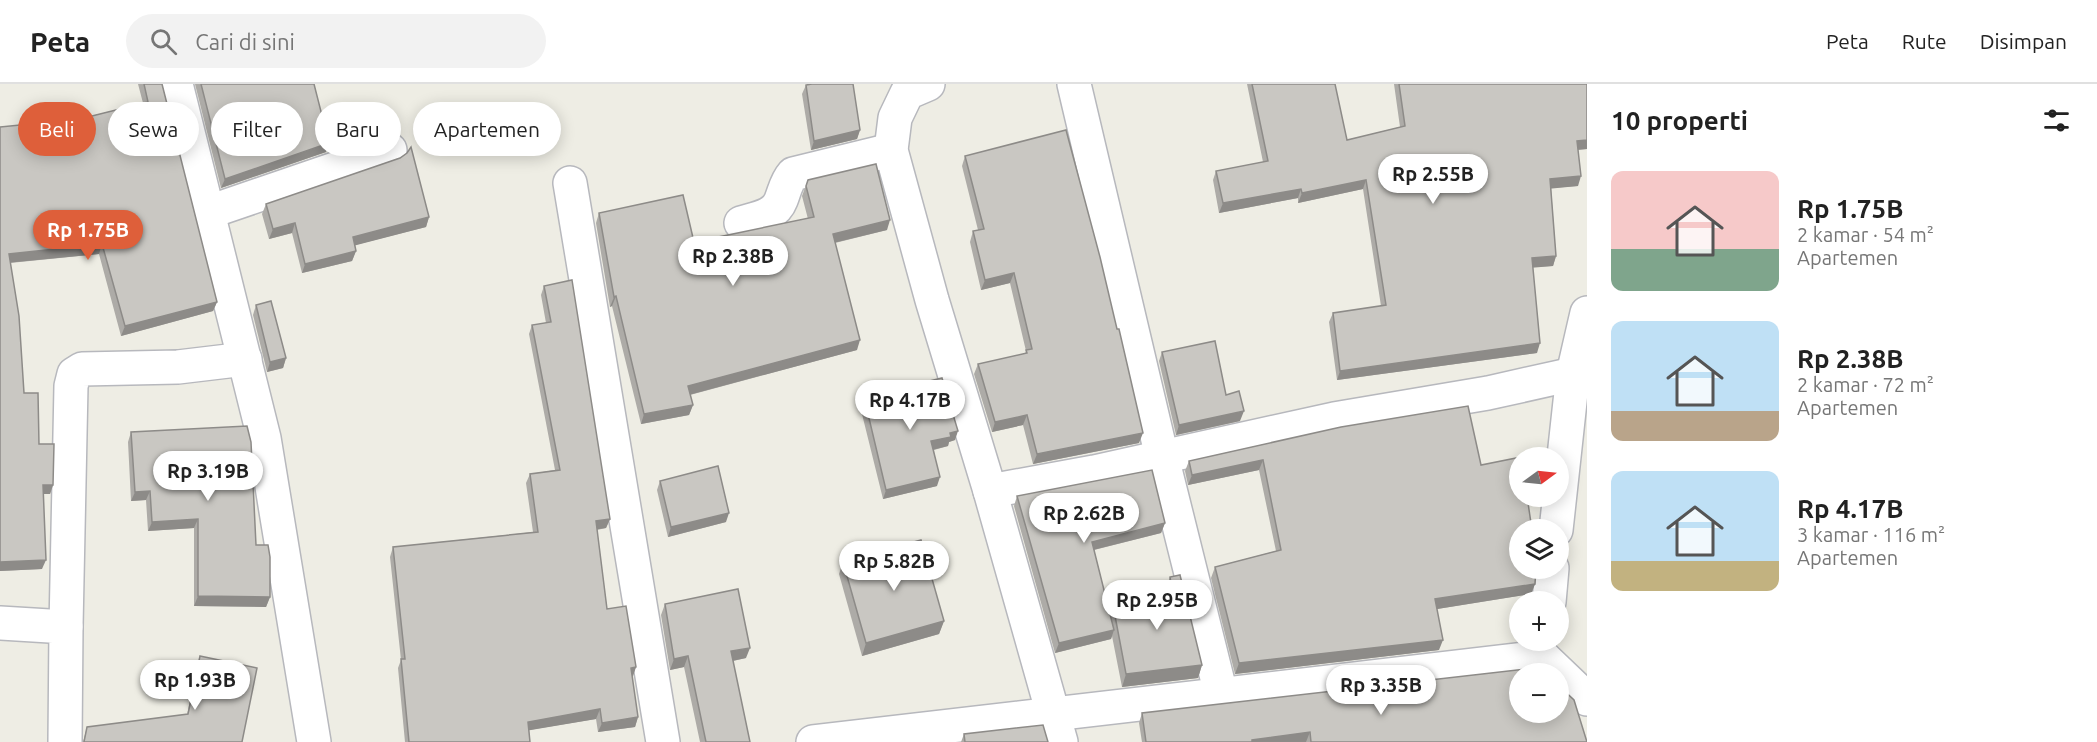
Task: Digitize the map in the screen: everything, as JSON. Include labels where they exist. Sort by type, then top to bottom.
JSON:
[{"type":"street","points":[[176,84],[264,438],[314,742]]},
{"type":"street","points":[[928,84],[907,93],[896,118],[891,150],[932,300],[1058,728]]},
{"type":"street","points":[[1074,84],[1162,457],[1221,694]]},
{"type":"street","points":[[741,223],[771,214],[781,202],[786,183],[793,174],[891,150]]},
{"type":"street","points":[[209,212],[372,156]]},
{"type":"street","points":[[570,183],[663,742]]},
{"type":"street","points":[[1558,519],[1587,313]]},
{"type":"street","points":[[65,742],[70,386],[74,374],[82,369],[178,367],[245,359]]},
{"type":"street","points":[[990,491],[1162,457],[1334,419],[1488,393],[1576,393]]},
{"type":"street","points":[[0,623],[66,627]]},
{"type":"street","points":[[813,742],[1058,728],[1221,694],[1530,651]]},
{"type":"street","points":[[1546,651],[1587,699]]},
{"type":"building","points":[[144,84],[162,84],[167,102],[148,102]]},
{"type":"building","points":[[201,84],[314,84],[319,102],[315,102],[315,148],[303,152],[303,102],[211,102],[211,124]]},
{"type":"building","points":[[853,84],[860,130],[814,141],[806,85]]},
{"type":"building","points":[[1252,84],[1335,84],[1347,140],[1405,126],[1399,84],[1587,84],[1587,140],[1577,141],[1581,176],[1550,179],[1556,256],[1532,258],[1540,343],[1340,371],[1333,313],[1386,305],[1366,180],[1302,193],[1301,189],[1223,203],[1216,171],[1268,161]]},
{"type":"building","points":[[108,112],[108,156],[180,156],[217,302],[125,326],[102,244],[9,254],[19,316],[24,393],[38,393],[39,444],[54,444],[53,485],[43,485],[46,560],[0,562],[0,127],[18,125],[18,156],[96,156],[96,115]]},
{"type":"building","points":[[1066,130],[1117,329],[1119,329],[1143,433],[1037,454],[1027,415],[995,422],[978,364],[1027,353],[1026,350],[1032,349],[1014,273],[985,280],[973,231],[984,229],[965,156]]},
{"type":"building","points":[[411,147],[429,217],[353,237],[356,251],[305,264],[295,223],[273,229],[266,204],[400,158]]},
{"type":"building","points":[[219,156],[291,156],[225,179]]},
{"type":"building","points":[[876,164],[890,220],[833,234],[860,340],[688,386],[693,405],[644,414],[616,296],[614,297],[599,213],[683,195],[694,242],[814,217],[806,186],[808,180]]},
{"type":"building","points":[[572,280],[610,519],[596,521],[607,609],[626,606],[636,667],[631,668],[638,717],[602,723],[600,709],[528,722],[530,742],[409,742],[401,659],[405,659],[393,547],[538,532],[530,474],[560,470],[532,325],[551,322],[544,286]]},
{"type":"building","points":[[271,301],[286,358],[270,362],[256,305]]},
{"type":"building","points":[[1215,341],[1226,395],[1239,391],[1244,411],[1179,425],[1162,352]]},
{"type":"building","points":[[942,378],[958,431],[950,433],[951,437],[931,441],[940,477],[886,490],[864,397]]},
{"type":"building","points":[[1468,406],[1481,465],[1509,459],[1509,507],[1529,507],[1530,519],[1509,519],[1509,579],[1535,579],[1535,584],[1435,599],[1443,640],[1239,663],[1215,567],[1281,550],[1263,460],[1192,475],[1189,461],[1341,427]]},
{"type":"building","points":[[247,426],[251,442],[256,545],[268,545],[270,597],[198,596],[198,519],[152,522],[150,491],[135,492],[131,432]]},
{"type":"building","points":[[718,466],[729,513],[671,527],[660,481]]},
{"type":"building","points":[[1152,470],[1165,523],[1092,542],[1114,630],[1059,643],[1017,496]]},
{"type":"building","points":[[921,540],[944,621],[866,643],[843,562]]},
{"type":"building","points":[[1180,575],[1202,665],[1126,674],[1112,600],[1172,589],[1170,577]]},
{"type":"building","points":[[738,589],[750,648],[731,651],[750,742],[706,742],[688,656],[674,659],[665,604]]},
{"type":"building","points":[[200,656],[257,668],[242,742],[84,742],[87,727],[188,714]]},
{"type":"building","points":[[1509,671],[1509,723],[1569,723],[1569,695],[1574,700],[1587,742],[1311,742],[1310,732],[1252,740],[1252,742],[1146,742],[1142,713]]},
{"type":"building","points":[[1043,725],[1048,742],[965,742],[964,734]]}]
